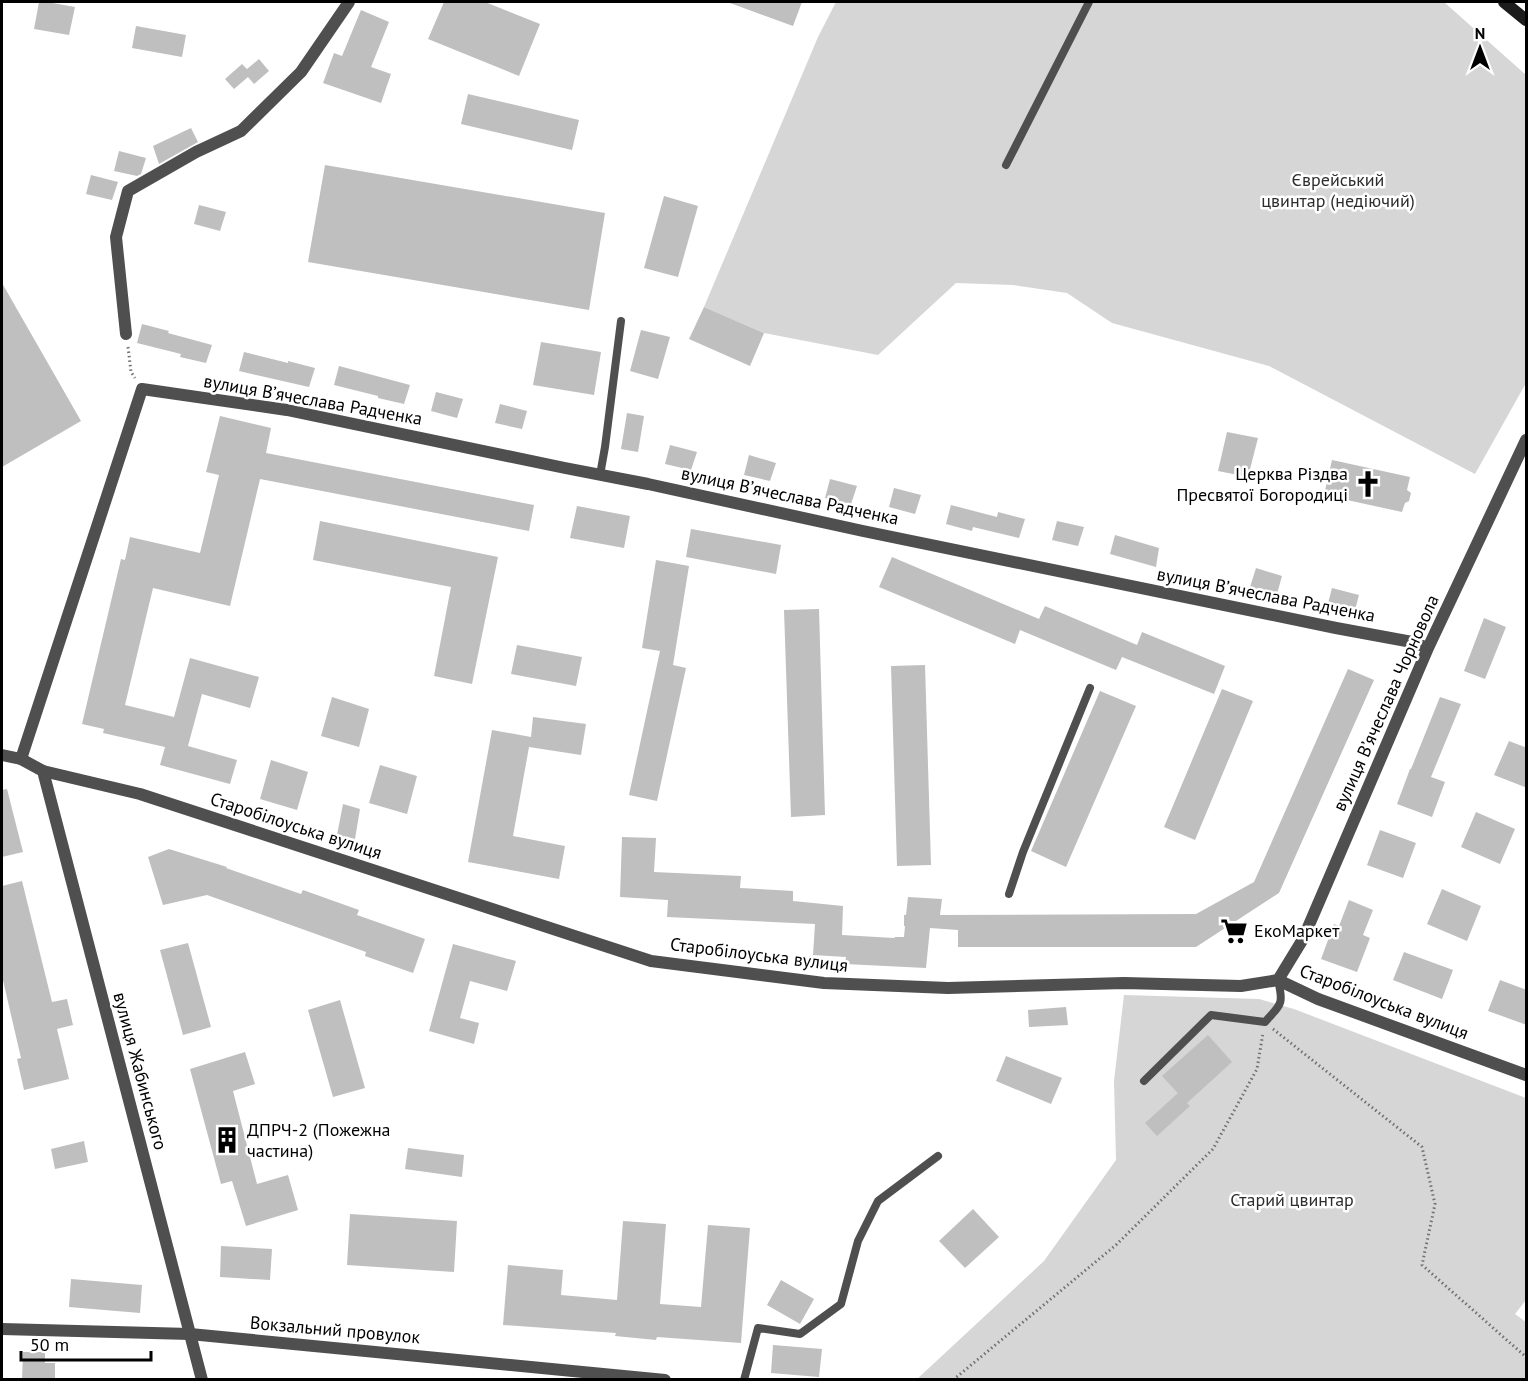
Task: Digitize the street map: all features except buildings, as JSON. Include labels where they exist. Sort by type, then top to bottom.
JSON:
[{"type":"main road","points":[[1504,2],[1527,20]]},
{"type":"street","points":[[126,334],[116,237],[128,191],[196,152],[241,131],[301,72],[349,2]]},
{"type":"street","points":[[21,759],[142,389]]},
{"type":"street","name":"вулиця Вʼячеслава Радченка","points":[[142,389],[287,410],[1313,624],[1412,642],[1428,648]]},
{"type":"street","name":"вулиця Вʼячеслава Чорновола","points":[[1278,980],[1303,939],[1428,648],[1527,440]]},
{"type":"street","name":"Старобілоуська вулиця","points":[[2,755],[21,759],[43,771],[140,794],[651,961],[824,983],[948,988],[1124,983],[1241,986],[1278,980],[1318,999],[1527,1075]]},
{"type":"street","name":"вулиця Жабинського","points":[[43,771],[202,1380]]},
{"type":"street","name":"Вокзальний провулок","points":[[2,1329],[190,1334],[665,1380]]},
{"type":"lane","points":[[1005,165],[1089,2]]},
{"type":"lane","points":[[600,475],[621,321]]},
{"type":"lane","points":[[1009,894],[1023,852],[1090,688]]},
{"type":"lane","points":[[1144,1081],[1211,1015],[1265,1022],[1282,999],[1278,980]]},
{"type":"lane","points":[[744,1380],[758,1328],[800,1334],[841,1304],[858,1241],[879,1201],[938,1156]]},
{"type":"path","points":[[126,334],[131,372],[142,389]]},
{"type":"path","points":[[953,1380],[1116,1245],[1214,1149],[1257,1069],[1265,1022],[1422,1147],[1435,1204],[1422,1265],[1527,1357]]},
{"type":"green space","name":"Єврейський цвинтар (недіючий)","points":[[836,2],[1444,2],[1526,75],[1526,383],[1475,474],[1269,366],[1112,323],[1067,293],[1013,285],[956,283],[878,355],[764,333],[704,307],[818,37]]},
{"type":"green space","name":"Старий цвинтар","points":[[1124,995],[1259,999],[1294,1009],[1526,1098],[1526,1300],[1515,1314],[1526,1322],[1526,1379],[916,1380],[1044,1261],[1116,1160],[1114,1081]]},
{"type":"place","name":"Церква Різдва Пресвятої Богородиці","points":[[1368,484]]},
{"type":"place","name":"ЕкоМаркет","points":[[1234,931]]},
{"type":"place","name":"ДПРЧ-2 (Пожежна частина)","points":[[227,1140]]}]
